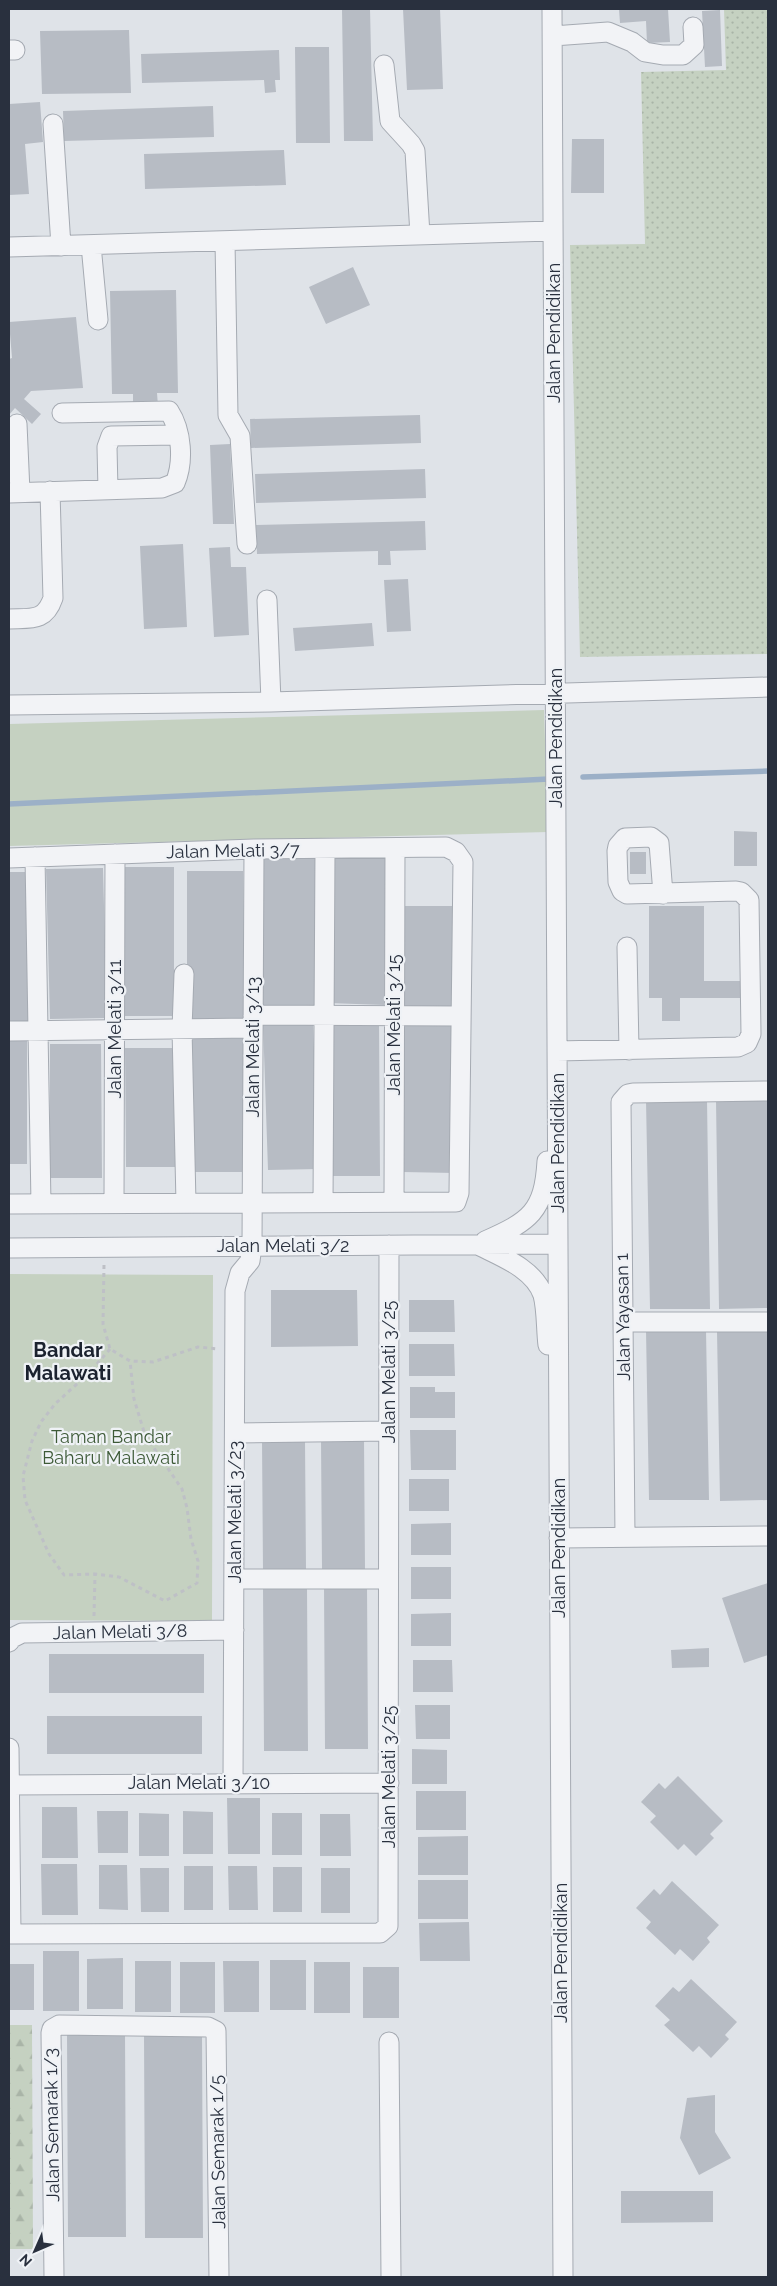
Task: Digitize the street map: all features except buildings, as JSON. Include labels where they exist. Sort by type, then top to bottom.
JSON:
[{"type":"street","name":"Jalan Pendidikan","points":[[552,9],[563,2277]]},
{"type":"street","points":[[553,36],[608,32],[632,42],[645,52],[663,55],[683,55],[694,45],[693,27]]},
{"type":"street","points":[[384,66],[390,121],[415,151],[420,235]]},
{"type":"street","points":[[53,124],[60,246]]},
{"type":"street","points":[[9,247],[554,231]]},
{"type":"street","points":[[225,241],[228,415],[240,436],[247,544]]},
{"type":"street","points":[[91,245],[98,320]]},
{"type":"street","points":[[17,424],[14,492],[162,488],[175,483],[180,471],[178,435],[172,415],[167,410],[62,413]]},
{"type":"street","points":[[108,490],[107,448],[111,436],[178,435]]},
{"type":"street","points":[[9,620],[40,618],[49,609],[53,598],[50,491]]},
{"type":"street","points":[[267,600],[271,702]]},
{"type":"street","points":[[9,705],[271,702],[768,687]]},
{"type":"street","name":"Jalan Melati 3/7","points":[[9,858],[254,849],[325,850],[446,847],[456,852],[463,862],[459,1016]]},
{"type":"street","name":"Jalan Melati 3/15","points":[[394,1202],[395,848]]},
{"type":"street","name":"Jalan Melati 3/13","points":[[252,1246],[254,849]]},
{"type":"street","points":[[323,1203],[325,850]]},
{"type":"street","name":"Jalan Melati 3/11","points":[[114,1204],[115,854]]},
{"type":"street","points":[[35,857],[41,1204]]},
{"type":"street","points":[[557,1051],[738,1047],[747,1043],[750,1039],[749,900],[741,892],[736,891],[663,894]]},
{"type":"street","points":[[627,947],[629,1050]]},
{"type":"street","points":[[184,974],[182,1029],[186,1203]]},
{"type":"street","points":[[9,1031],[182,1029],[323,1015],[459,1016],[459,1193],[456,1202],[9,1204]]},
{"type":"street","name":"Jalan Yayasan 1","points":[[625,1537],[620,1107],[624,1097],[633,1093],[768,1091]]},
{"type":"street","points":[[476,1244],[508,1231],[524,1221],[534,1210],[542,1196],[557,1106]]},
{"type":"street","points":[[476,1244],[529,1274],[543,1295],[548,1350],[559,1398]]},
{"type":"street","name":"Jalan Melati 3/2","points":[[9,1248],[558,1244]]},
{"type":"street","name":"Jalan Melati 3/25","points":[[10,1934],[380,1934],[388,1926],[390,1920],[389,1245]]},
{"type":"street","name":"Jalan Melati 3/23","points":[[233,1782],[236,1433],[235,1291],[240,1273],[250,1261],[252,1246]]},
{"type":"street","points":[[624,1322],[768,1322]]},
{"type":"street","points":[[236,1433],[389,1431]]},
{"type":"street","points":[[560,1538],[768,1536]]},
{"type":"street","points":[[234,1579],[388,1578]]},
{"type":"street","name":"Jalan Melati 3/8","points":[[9,1642],[12,1638],[22,1633],[234,1630]]},
{"type":"street","points":[[9,1748],[10,1934]]},
{"type":"street","name":"Jalan Melati 3/10","points":[[9,1785],[233,1782],[390,1783]]},
{"type":"street","name":"Jalan Semarak 1/5","points":[[51,2033],[52,2029],[59,2025],[213,2028],[217,2034],[219,2277]]},
{"type":"street","name":"Jalan Semarak 1/3","points":[[51,2033],[54,2277]]},
{"type":"street","points":[[389,2042],[391,2277]]},
{"type":"path","points":[[104,1247],[103,1324],[110,1349],[130,1361],[153,1362],[198,1347]]},
{"type":"path","points":[[110,1349],[90,1372],[55,1404],[40,1422],[32,1442],[23,1476],[25,1500],[49,1554],[64,1575],[95,1574],[119,1577],[165,1601],[197,1583],[198,1561],[191,1539],[188,1508],[182,1488],[145,1435],[134,1399],[130,1361]]},
{"type":"path","points":[[94,1632],[95,1574]]},
{"type":"green space","points":[[724,9],[768,9],[768,654],[580,657],[570,245],[645,244],[641,72],[726,70]]},
{"type":"green space","points":[[544,710],[548,832],[9,846],[9,724]]},
{"type":"green space","name":"Taman Bandar Baharu Malawati","points":[[9,1274],[213,1275],[212,1621],[9,1620]]},
{"type":"green space","points":[[9,2025],[32,2025],[33,2249],[9,2249]]},
{"type":"waterway","points":[[583,777],[768,771]]},
{"type":"waterway","points":[[9,804],[549,779]]},
{"type":"district","name":"Bandar Malawati","points":[[68,1362]]}]
